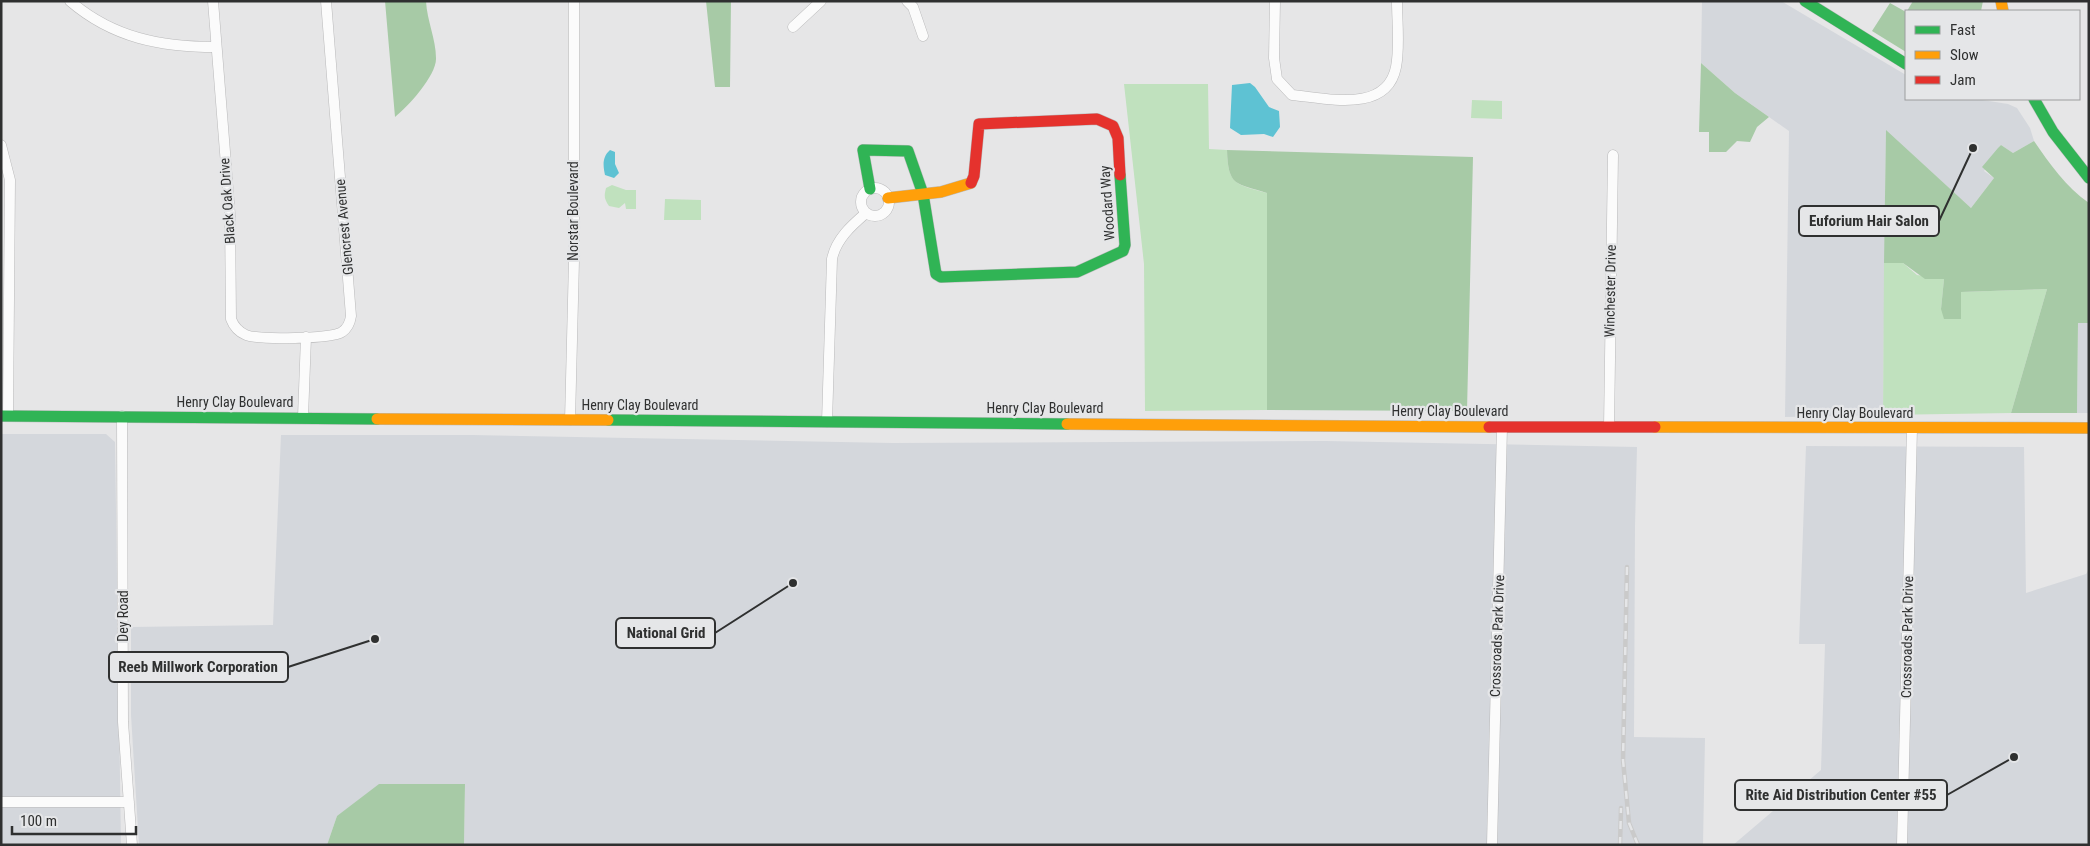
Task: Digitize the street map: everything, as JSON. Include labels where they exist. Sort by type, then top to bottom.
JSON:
[{"type":"main road","points":[[1805,1],[1905,63]]},
{"type":"main road","points":[[2035,100],[2053,132],[2089,178]]},
{"type":"main road","name":"Woodard Way","points":[[870,189],[863,150],[908,151],[923,194],[936,274],[941,277],[1077,272],[1123,251],[1125,245],[1118,138],[1113,126],[1098,119],[979,124],[974,176],[971,184],[958,189],[923,194],[888,198]]},
{"type":"main road","name":"Henry Clay Boulevard","points":[[4,416],[1502,427],[2089,428]]},
{"type":"street","points":[[70,1],[90,16],[143,40],[180,47],[216,47]]},
{"type":"street","name":"Black Oak Drive","points":[[213,1],[230,215],[233,325],[240,332],[249,336],[306,338]]},
{"type":"street","name":"Glencrest Avenue","points":[[306,338],[331,337],[342,332],[349,325],[351,316],[326,1]]},
{"type":"street","name":"Norstar Boulevard","points":[[570,420],[574,260],[574,1]]},
{"type":"street","points":[[793,27],[821,1]]},
{"type":"street","points":[[907,1],[913,7],[923,36]]},
{"type":"street","points":[[1275,1],[1274,58],[1277,79],[1292,95],[1354,100],[1378,95],[1389,87],[1396,67],[1397,1]]},
{"type":"street","points":[[1,145],[6,180],[4,416]]},
{"type":"street","name":"Winchester Drive","points":[[1609,427],[1614,155]]},
{"type":"street","points":[[827,422],[831,266],[838,242],[866,213],[873,216],[881,215],[886,210],[888,198],[879,189],[870,189]]},
{"type":"street","name":"Woodard Way","points":[[866,213],[861,200],[870,189]]},
{"type":"street","points":[[303,418],[306,338]]},
{"type":"street","name":"Dey Road","points":[[122,416],[123,722],[132,845]]},
{"type":"street","name":"Crossroads Park Drive","points":[[1492,845],[1502,427]]},
{"type":"street","name":"Crossroads Park Drive","points":[[1902,845],[1912,428]]},
{"type":"street","points":[[1,802],[129,802]]},
{"type":"shaded area","points":[[1702,1],[1781,1],[1905,74],[1905,100],[1982,100],[2008,104],[2017,108],[2030,128],[2034,141],[2013,153],[2001,145],[1984,171],[1994,178],[1971,208],[1886,131],[1883,415],[1785,417],[1789,131],[1735,93],[1701,63]]},
{"type":"shaded area","points":[[2078,323],[2089,323],[2089,413],[2077,413]]},
{"type":"shaded area","points":[[1,434],[106,434],[115,442],[121,845],[1,845]]},
{"type":"shaded area","points":[[281,435],[472,435],[892,443],[1325,441],[1637,447],[1634,737],[1705,738],[1703,845],[464,845],[465,784],[337,816],[327,845],[139,845],[131,715],[131,627],[273,625]]},
{"type":"shaded area","points":[[1806,446],[2024,447],[2026,593],[2086,574],[2089,569],[2089,845],[1733,845],[1821,770],[1825,644],[1799,644]]},
{"type":"green space","points":[[385,1],[426,1],[436,51],[435,65],[427,82],[395,117]]},
{"type":"green space","points":[[706,1],[731,1],[730,87],[715,87]]},
{"type":"green space","points":[[1913,1],[1983,1],[1981,10],[1908,10]]},
{"type":"green space","points":[[1890,3],[1905,11],[1905,51],[1872,31]]},
{"type":"green space","points":[[1701,63],[1735,93],[1769,117],[1757,127],[1750,142],[1737,141],[1726,152],[1709,152],[1709,132],[1699,132]]},
{"type":"green space","points":[[1124,84],[1208,84],[1209,149],[1227,150],[1229,170],[1235,181],[1241,185],[1267,193],[1267,410],[1145,411],[1144,264]]},
{"type":"green space","points":[[1472,100],[1502,101],[1502,119],[1471,118]]},
{"type":"green space","points":[[1886,130],[1971,208],[1994,178],[1982,167],[1998,148],[2001,145],[2013,153],[2034,141],[2065,182],[2089,203],[2089,323],[2078,323],[2077,413],[2011,413],[2047,289],[1961,292],[1961,319],[1944,319],[1941,309],[1944,279],[1925,279],[1903,263],[1884,263]]},
{"type":"green space","points":[[1227,150],[1473,157],[1467,411],[1267,410],[1267,193],[1236,182],[1229,171]]},
{"type":"green space","points":[[612,185],[626,190],[636,190],[636,209],[626,209],[625,203],[619,208],[609,206],[605,199],[605,193],[606,188]]},
{"type":"green space","points":[[665,199],[701,200],[701,220],[664,220]]},
{"type":"green space","points":[[1884,263],[1903,263],[1917,275],[1944,279],[1941,309],[1961,292],[2047,289],[2011,413],[1883,415]]},
{"type":"green space","points":[[379,784],[465,784],[464,845],[327,845],[337,816]]},
{"type":"water","points":[[1250,83],[1269,107],[1279,111],[1280,127],[1273,137],[1264,134],[1241,135],[1230,128],[1232,85]]},
{"type":"water","points":[[610,150],[615,152],[615,164],[619,173],[614,178],[605,175],[604,168],[604,159]]},
{"type":"railway","points":[[1627,567],[1623,760],[1629,823],[1638,845]]},
{"type":"railway","points":[[1620,845],[1621,808]]},
{"type":"traffic: fast","points":[[1805,1],[1905,63]]},
{"type":"traffic: fast","points":[[2035,100],[2053,132],[2089,178]]},
{"type":"traffic: fast","points":[[870,189],[863,150],[908,151],[923,194],[936,274],[941,277],[1077,272],[1123,251],[1125,245],[1120,175]]},
{"type":"traffic: fast","points":[[1,416],[377,419]]},
{"type":"traffic: fast","points":[[608,420],[1067,424]]},
{"type":"traffic: slow","points":[[2001,1],[2003,10]]},
{"type":"traffic: slow","points":[[888,198],[941,192],[971,183]]},
{"type":"traffic: slow","points":[[377,419],[608,420]]},
{"type":"traffic: slow","points":[[1067,424],[1489,427]]},
{"type":"traffic: slow","points":[[1655,427],[2089,428]]},
{"type":"traffic: jam","points":[[971,183],[974,176],[979,124],[1097,119],[1113,126],[1118,138],[1120,175]]},
{"type":"traffic: jam","points":[[1489,427],[1655,427]]},
{"type":"place","name":"Euforium Hair Salon","points":[[1973,148]]},
{"type":"place","name":"National Grid","points":[[793,583]]},
{"type":"place","name":"Reeb Millwork Corporation","points":[[375,639]]},
{"type":"place","name":"Rite Aid Distribution Center #55","points":[[2014,757]]}]
